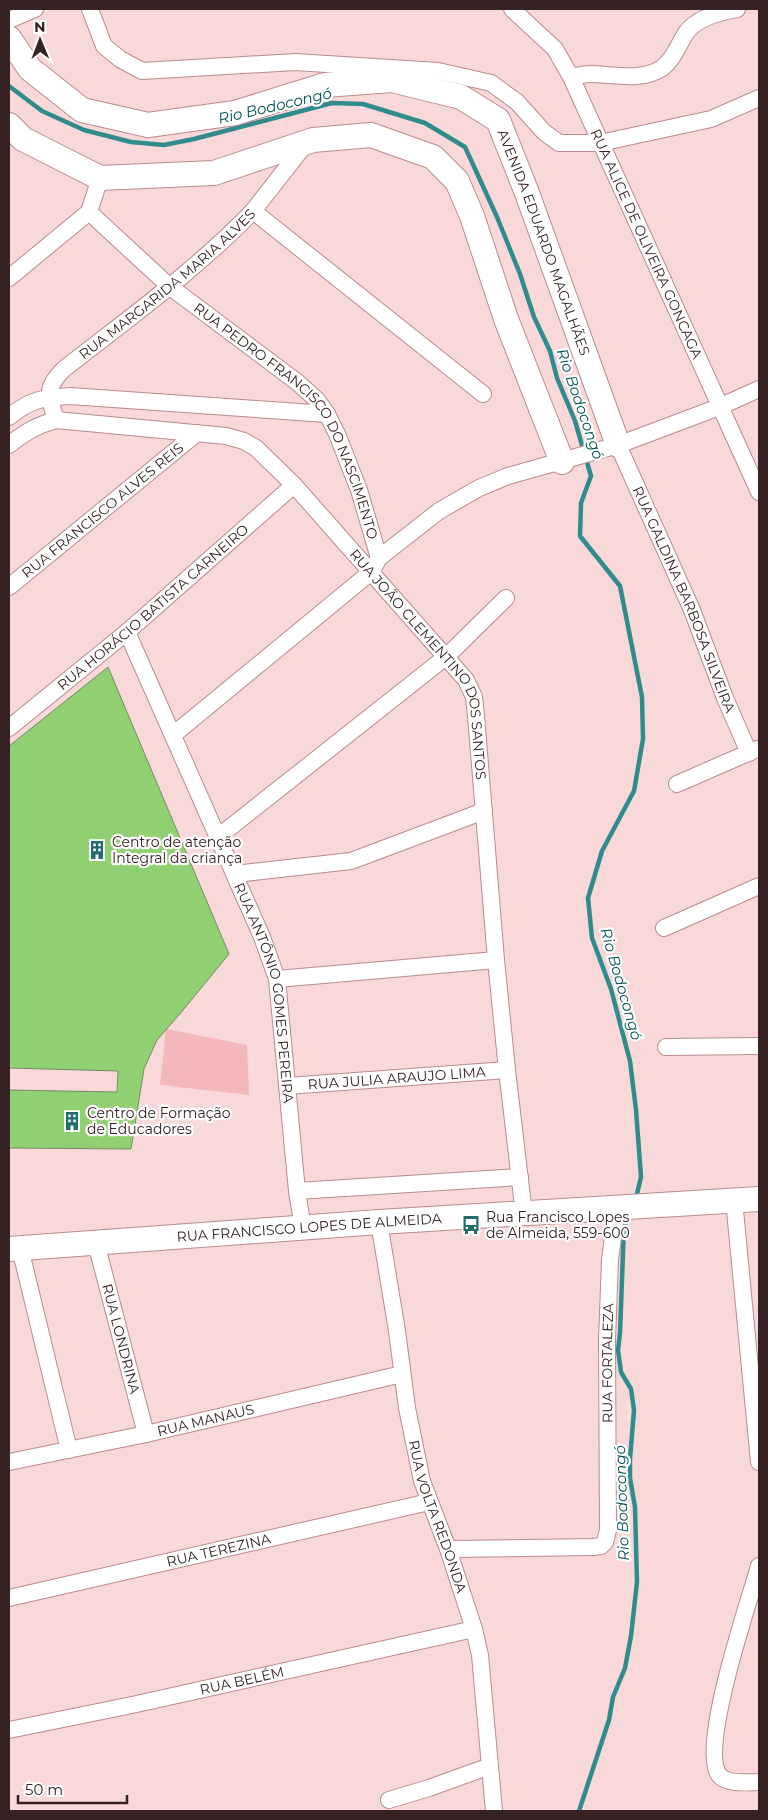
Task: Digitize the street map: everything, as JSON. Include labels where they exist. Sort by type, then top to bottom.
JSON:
[{"type":"street","points":[[9,20],[34,9]]},
{"type":"street","points":[[90,9],[104,46],[120,59],[142,71],[295,62],[438,71],[491,82],[518,102],[544,132],[559,143],[600,143],[710,119],[759,98]]},
{"type":"street","name":"RUA ALICE DE OLIVEIRA GONCAGA","points":[[512,9],[555,49],[571,77],[759,492]]},
{"type":"street","points":[[571,77],[588,74],[620,77],[651,73],[662,68],[671,60],[692,25],[701,20],[737,9]]},
{"type":"street","name":"AVENIDA EDUARDO MAGALHÃES","points":[[9,38],[30,69],[82,110],[148,125],[235,113],[325,85],[392,80],[461,97],[498,120],[527,193],[610,448]]},
{"type":"street","points":[[9,125],[23,140],[100,178],[214,174],[313,140],[371,135],[433,157],[457,181],[472,216],[506,319],[565,461]]},
{"type":"street","points":[[253,211],[307,142]]},
{"type":"street","points":[[9,278],[89,212],[100,178]]},
{"type":"street","name":"RUA MARGARIDA MARIA ALVES","points":[[50,397],[50,387],[54,379],[64,369],[225,240],[253,211],[482,394]]},
{"type":"street","name":"RUA PEDRO FRANCISCO DO NASCIMENTO","points":[[89,212],[169,286],[297,382],[317,400],[328,414],[359,490],[375,565]]},
{"type":"street","points":[[173,735],[439,511],[463,496],[508,476],[610,448],[719,407],[759,389]]},
{"type":"street","points":[[9,417],[24,404],[38,399],[70,396],[328,414]]},
{"type":"street","points":[[50,397],[56,420]]},
{"type":"street","name":"RUA JOÃO CLEMENTINO DOS SANTOS","points":[[9,445],[28,431],[56,420],[226,436],[244,441],[256,448],[375,565],[466,680],[474,697],[496,960],[524,1214]]},
{"type":"street","name":"RUA FRANCISCO ALVES REIS","points":[[9,587],[197,433]]},
{"type":"street","name":"RUA GALDINA BARBOSA SILVEIRA","points":[[610,448],[692,610],[725,698],[754,750]]},
{"type":"street","name":"RUA HORÁCIO BATISTA CARNEIRO","points":[[9,728],[128,632],[294,485]]},
{"type":"street","points":[[218,837],[447,656],[506,598]]},
{"type":"street","name":"RUA ANTÔNIO GOMES PEREIRA","points":[[128,632],[235,874],[277,978],[303,1228]]},
{"type":"street","points":[[677,784],[754,750]]},
{"type":"street","points":[[235,874],[351,861],[484,811]]},
{"type":"street","points":[[664,928],[759,886]]},
{"type":"street","points":[[277,978],[496,960]]},
{"type":"street","points":[[666,1046],[759,1046]]},
{"type":"street","name":"RUA JULIA ARAUJO LIMA","points":[[287,1086],[507,1070]]},
{"type":"street","points":[[298,1191],[520,1177]]},
{"type":"street","name":"RUA FRANCISCO LOPES DE ALMEIDA","points":[[15,1249],[379,1222],[759,1199]]},
{"type":"street","points":[[734,1200],[759,1462]]},
{"type":"street","name":"RUA FORTALEZA","points":[[448,1550],[592,1547],[601,1546],[606,1542],[608,1530],[608,1320],[610,1260],[635,1206]]},
{"type":"street","name":"RUA VOLTA REDONDA","points":[[379,1222],[414,1447],[422,1481],[448,1550],[474,1629],[480,1655],[494,1811]]},
{"type":"street","name":"RUA LONDRINA","points":[[96,1243],[146,1434]]},
{"type":"street","points":[[15,1249],[68,1450]]},
{"type":"street","name":"RUA MANAUS","points":[[9,1462],[146,1434],[402,1374]]},
{"type":"street","name":"RUA TEREZINA","points":[[9,1598],[429,1502]]},
{"type":"street","points":[[759,1566],[722,1693],[715,1758],[717,1770],[724,1779],[732,1782],[759,1782]]},
{"type":"street","name":"RUA BELÉM","points":[[9,1730],[132,1705],[474,1629]]},
{"type":"street","points":[[389,1800],[490,1766]]},
{"type":"shaded area","points":[[166,1029],[247,1045],[249,1095],[160,1085]]},
{"type":"building","name":"Centro de atenção Integral da criança","points":[[108,667],[229,954],[157,1040],[144,1069],[131,1149],[9,1148],[9,1090],[117,1092],[118,1071],[9,1068],[9,746]]},
{"type":"waterway","name":"Rio Bodocongó","points":[[9,86],[42,111],[84,130],[131,142],[164,145],[332,103],[363,104],[425,123],[465,147],[497,217],[520,274],[534,317],[550,351],[557,378],[575,421],[591,476],[581,503],[580,536],[620,586],[642,697],[643,739],[634,791],[602,851],[588,898],[592,938],[611,989],[630,1061],[641,1177],[636,1198]]},
{"type":"waterway","name":"Rio Bodocongó","points":[[579,1811],[609,1720],[613,1697],[625,1668],[631,1636],[637,1582],[635,1507],[630,1478],[634,1410],[631,1389],[621,1372],[618,1350],[624,1226],[629,1215]]},
{"type":"place","name":"Centro de atenção Integral da criança","points":[[97,850]]},
{"type":"place","name":"Centro de Formação de Educadores","points":[[72,1121]]},
{"type":"place","name":"Rua Francisco Lopes de Almeida, 559-600","points":[[471,1225]]}]
